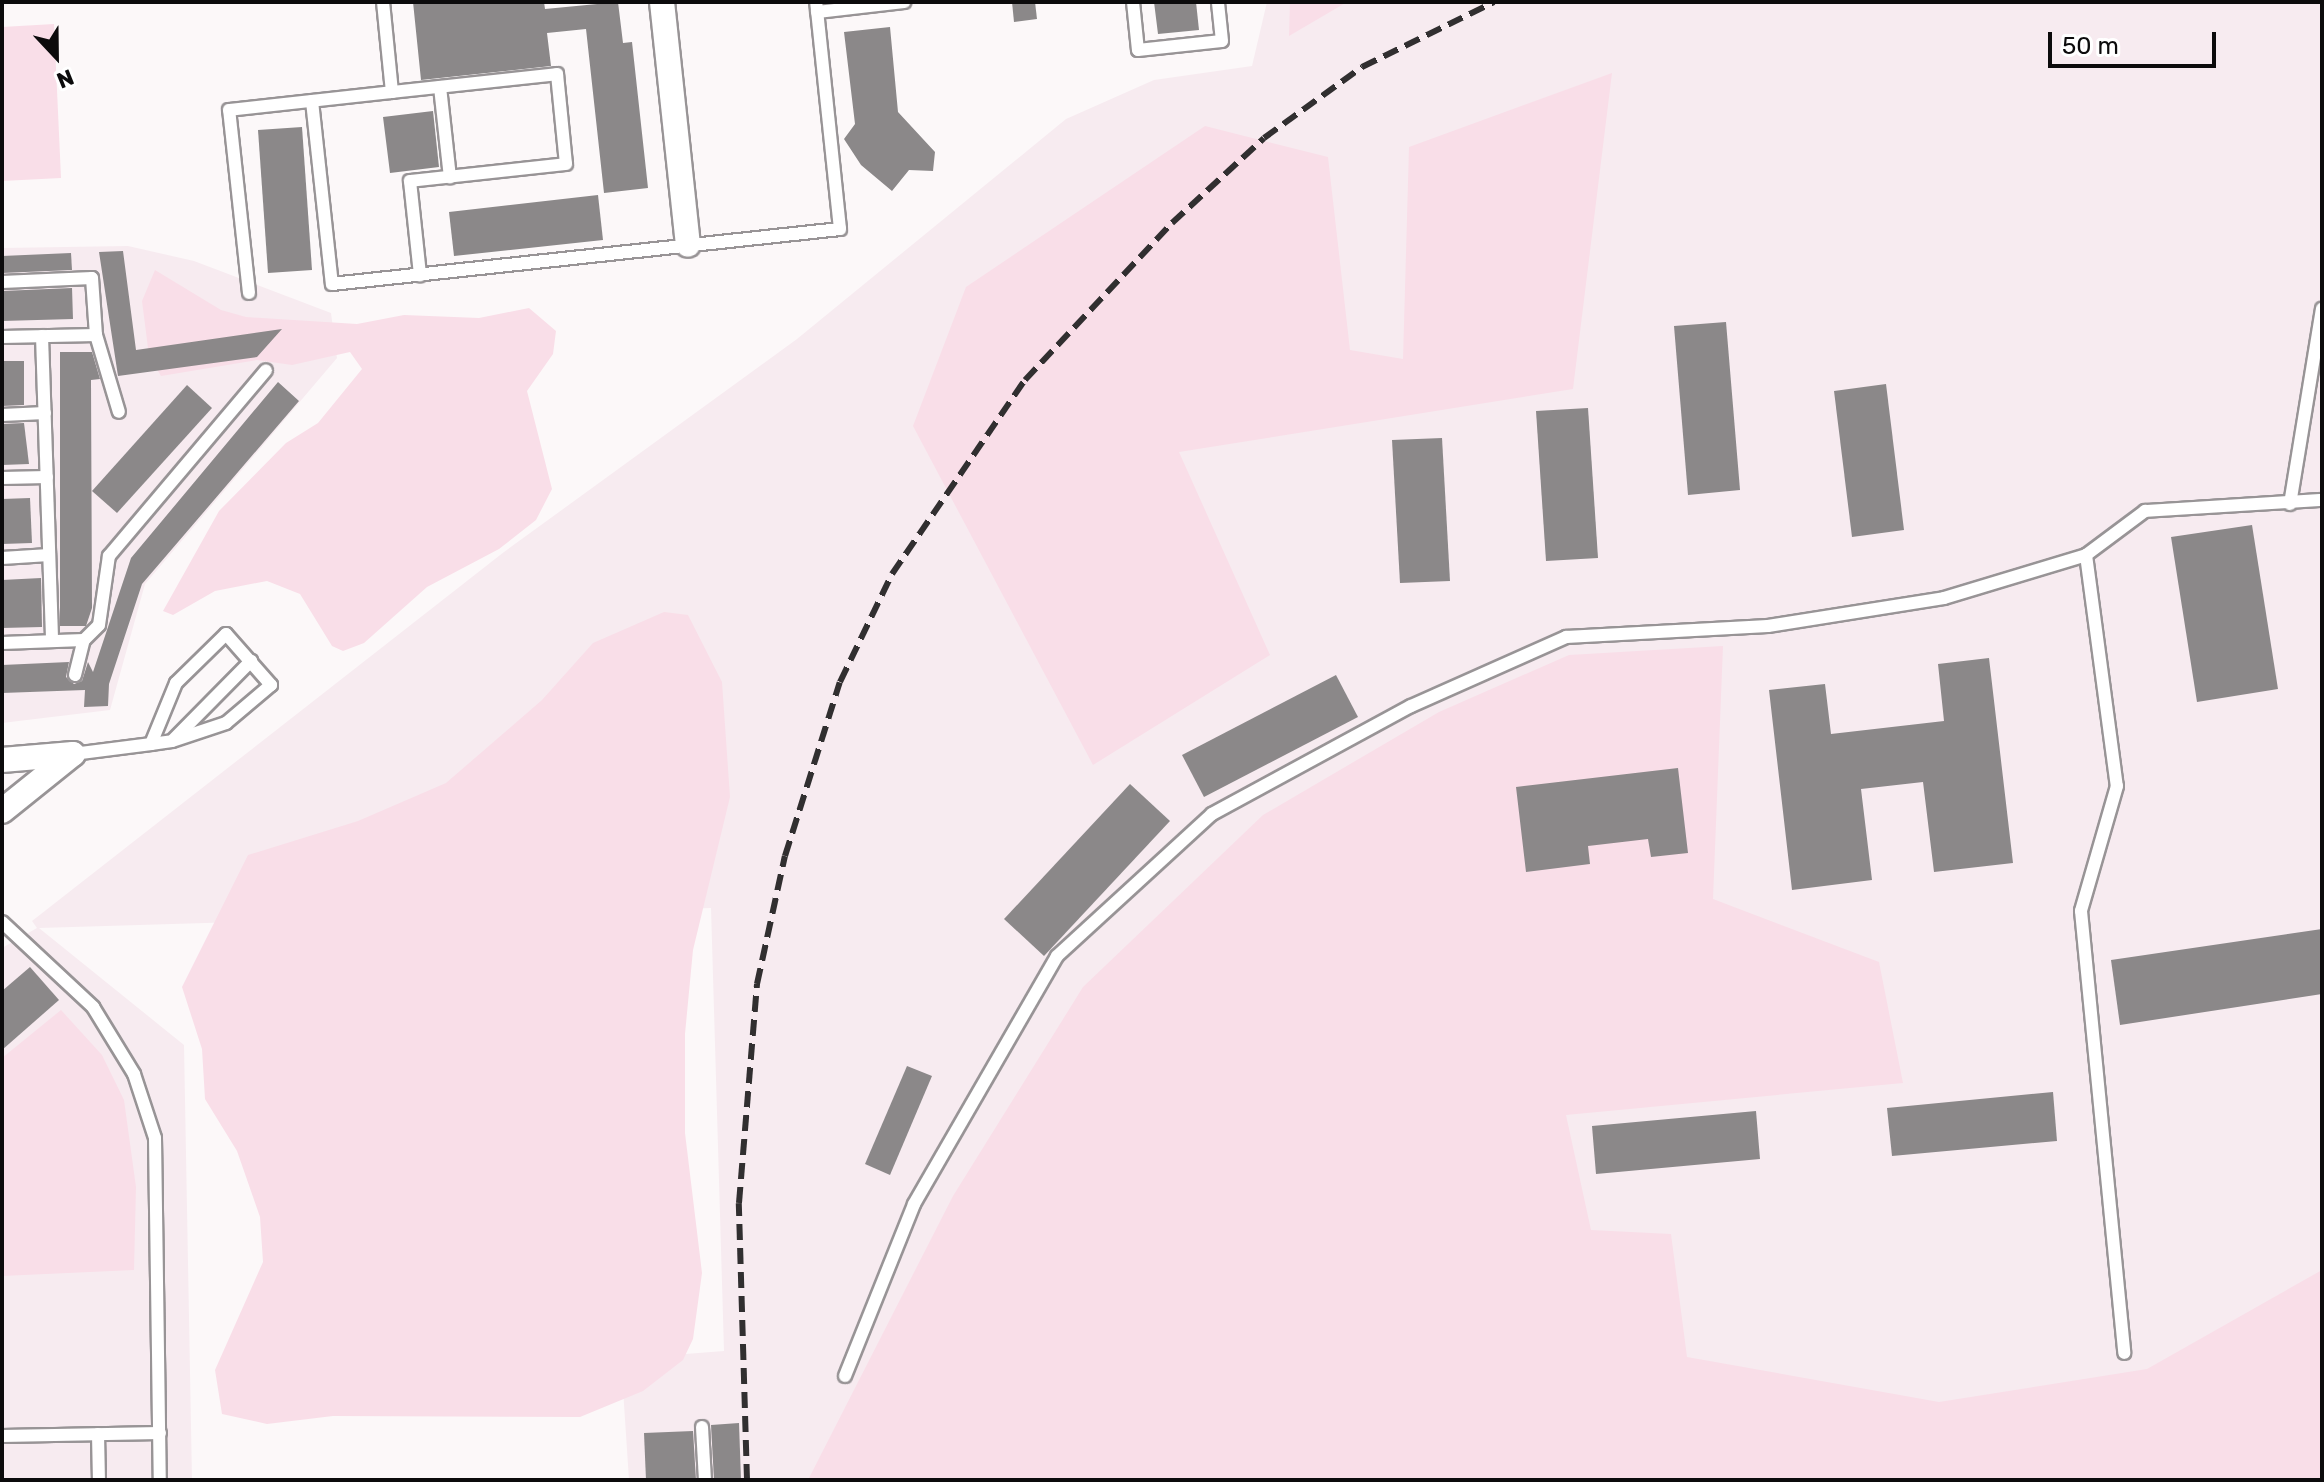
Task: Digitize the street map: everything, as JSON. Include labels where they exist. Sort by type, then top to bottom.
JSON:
[{"type":"street","points":[[662,2],[688,245]]},
{"type":"street","points":[[2,760],[73,754]]},
{"type":"street","points":[[2,811],[73,754]]},
{"type":"lane","points":[[383,2],[392,92]]},
{"type":"lane","points":[[312,101],[332,284],[840,229],[816,7],[904,2]]},
{"type":"lane","points":[[1133,2],[1138,50],[1222,41],[1218,2]]},
{"type":"lane","points":[[249,293],[229,110],[557,74],[566,164],[410,181],[420,275]]},
{"type":"lane","points":[[440,87],[450,177]]},
{"type":"lane","points":[[2,282],[92,278],[96,335],[119,412]]},
{"type":"lane","points":[[2290,504],[2322,309]]},
{"type":"lane","points":[[2,337],[96,335]]},
{"type":"lane","points":[[42,336],[52,641]]},
{"type":"lane","points":[[75,675],[84,640],[99,625],[109,556],[266,370]]},
{"type":"lane","points":[[2,415],[45,413]]},
{"type":"lane","points":[[2,478],[47,477]]},
{"type":"lane","points":[[845,1376],[914,1204],[1057,956],[1212,814],[1411,706],[1566,637],[1768,626],[1944,598],[2086,555],[2145,511],[2322,500]]},
{"type":"lane","points":[[2,558],[49,555]]},
{"type":"lane","points":[[2086,555],[2117,786],[2081,911],[2124,1353]]},
{"type":"lane","points":[[73,754],[151,744],[172,741],[226,723],[271,685],[226,634],[176,683],[151,744]]},
{"type":"lane","points":[[2,643],[84,640]]},
{"type":"lane","points":[[172,741],[251,661]]},
{"type":"lane","points":[[2,922],[93,1007],[134,1074],[155,1138],[160,1480]]},
{"type":"lane","points":[[702,1427],[705,1480]]},
{"type":"lane","points":[[2,1436],[160,1433]]},
{"type":"lane","points":[[98,1434],[99,1480]]},
{"type":"shaded area","points":[[1267,2],[2322,2],[2322,1480],[629,1480],[621,1359],[724,1351],[711,908],[39,928],[184,1045],[192,1480],[2,1480],[2,948],[37,928],[32,921],[504,552],[797,339],[1066,119],[1154,80],[1252,66]]},
{"type":"shaded area","points":[[1290,2],[1347,2],[1289,36]]},
{"type":"shaded area","points":[[54,24],[61,178],[2,181],[2,27]]},
{"type":"shaded area","points":[[1612,73],[1573,389],[1179,452],[1270,655],[1093,765],[913,426],[966,287],[1205,126],[1328,157],[1350,350],[1403,359],[1409,147]]},
{"type":"shaded area","points":[[128,246],[194,261],[331,313],[337,358],[145,584],[110,710],[2,723],[2,248]]},
{"type":"shaded area","points":[[155,270],[221,310],[246,317],[357,324],[404,315],[479,318],[529,308],[556,331],[553,354],[527,391],[552,489],[536,520],[499,549],[427,587],[364,643],[343,651],[332,646],[300,594],[267,581],[215,591],[173,615],[163,611],[219,511],[286,443],[318,423],[362,369],[350,352],[292,365],[257,360],[161,376],[149,356],[142,301]]},
{"type":"shaded area","points":[[664,612],[688,615],[722,682],[730,797],[693,950],[685,1034],[685,1133],[702,1273],[693,1339],[683,1360],[643,1391],[580,1417],[333,1416],[267,1424],[222,1414],[215,1370],[263,1262],[260,1217],[237,1151],[205,1099],[202,1049],[182,987],[248,855],[358,821],[446,783],[542,700],[593,643]]},
{"type":"shaded area","points":[[1723,646],[1713,899],[1879,962],[1903,1083],[1566,1115],[1591,1230],[1671,1234],[1687,1357],[1939,1402],[2147,1369],[2322,1270],[2322,1480],[808,1480],[953,1196],[1083,987],[1263,815],[1439,712],[1569,655]]},
{"type":"shaded area","points":[[61,1010],[102,1055],[124,1100],[136,1187],[134,1270],[2,1276],[2,1058]]},
{"type":"building","points":[[413,2],[544,2],[545,9],[618,2],[623,43],[632,42],[648,188],[604,193],[586,29],[547,33],[551,66],[421,80]]},
{"type":"building","points":[[1012,2],[1035,2],[1037,19],[1014,22]]},
{"type":"building","points":[[1154,2],[1196,2],[1199,30],[1158,34]]},
{"type":"building","points":[[890,27],[898,112],[935,152],[933,171],[909,170],[892,191],[861,165],[844,139],[855,124],[844,32]]},
{"type":"building","points":[[433,111],[439,167],[390,173],[383,117]]},
{"type":"building","points":[[302,127],[312,270],[268,273],[258,130]]},
{"type":"building","points":[[598,195],[603,240],[454,256],[449,212]]},
{"type":"building","points":[[123,251],[136,350],[282,329],[257,357],[118,376],[99,252]]},
{"type":"building","points":[[71,253],[72,270],[2,273],[2,256]]},
{"type":"building","points":[[72,288],[73,319],[2,321],[2,291]]},
{"type":"building","points":[[1726,322],[1740,490],[1688,495],[1674,326]]},
{"type":"building","points":[[60,352],[92,352],[100,379],[91,380],[92,608],[86,626],[60,626]]},
{"type":"building","points":[[2,361],[24,361],[24,405],[2,406]]},
{"type":"building","points":[[278,382],[299,401],[142,584],[109,684],[108,706],[84,707],[85,690],[2,693],[2,665],[69,662],[66,677],[74,684],[82,681],[88,662],[93,672],[131,558]]},
{"type":"building","points":[[1886,384],[1904,530],[1852,537],[1834,391]]},
{"type":"building","points":[[187,385],[212,408],[117,513],[92,491]]},
{"type":"building","points":[[1588,408],[1598,558],[1546,561],[1536,411]]},
{"type":"building","points":[[24,423],[29,464],[2,465],[2,424]]},
{"type":"building","points":[[1442,438],[1450,581],[1400,583],[1392,440]]},
{"type":"building","points":[[30,498],[32,543],[2,544],[2,499]]},
{"type":"building","points":[[2252,525],[2278,689],[2197,702],[2171,537]]},
{"type":"building","points":[[41,578],[42,627],[2,628],[2,580]]},
{"type":"building","points":[[1989,658],[2013,863],[1934,872],[1923,782],[1861,789],[1872,880],[1792,890],[1769,690],[1825,684],[1831,734],[1944,721],[1938,664]]},
{"type":"building","points":[[1336,675],[1358,717],[1204,797],[1182,755]]},
{"type":"building","points":[[1678,768],[1688,853],[1651,857],[1648,839],[1588,846],[1590,864],[1526,872],[1516,787]]},
{"type":"building","points":[[1130,784],[1170,821],[1044,956],[1004,919]]},
{"type":"building","points":[[2322,929],[2322,994],[2120,1025],[2111,960]]},
{"type":"building","points":[[30,967],[59,1000],[2,1050],[2,991]]},
{"type":"building","points":[[907,1066],[932,1076],[890,1175],[865,1164]]},
{"type":"building","points":[[2053,1092],[2057,1141],[1892,1156],[1887,1108]]},
{"type":"building","points":[[1756,1111],[1760,1159],[1596,1174],[1592,1126]]},
{"type":"building","points":[[739,1423],[741,1480],[714,1480],[711,1425]]},
{"type":"building","points":[[693,1431],[696,1480],[646,1480],[644,1433]]},
{"type":"railway","points":[[747,1480],[739,1203],[757,984],[785,856],[840,682],[892,574],[1025,380],[1172,223],[1264,138],[1362,67],[1494,2]]}]
